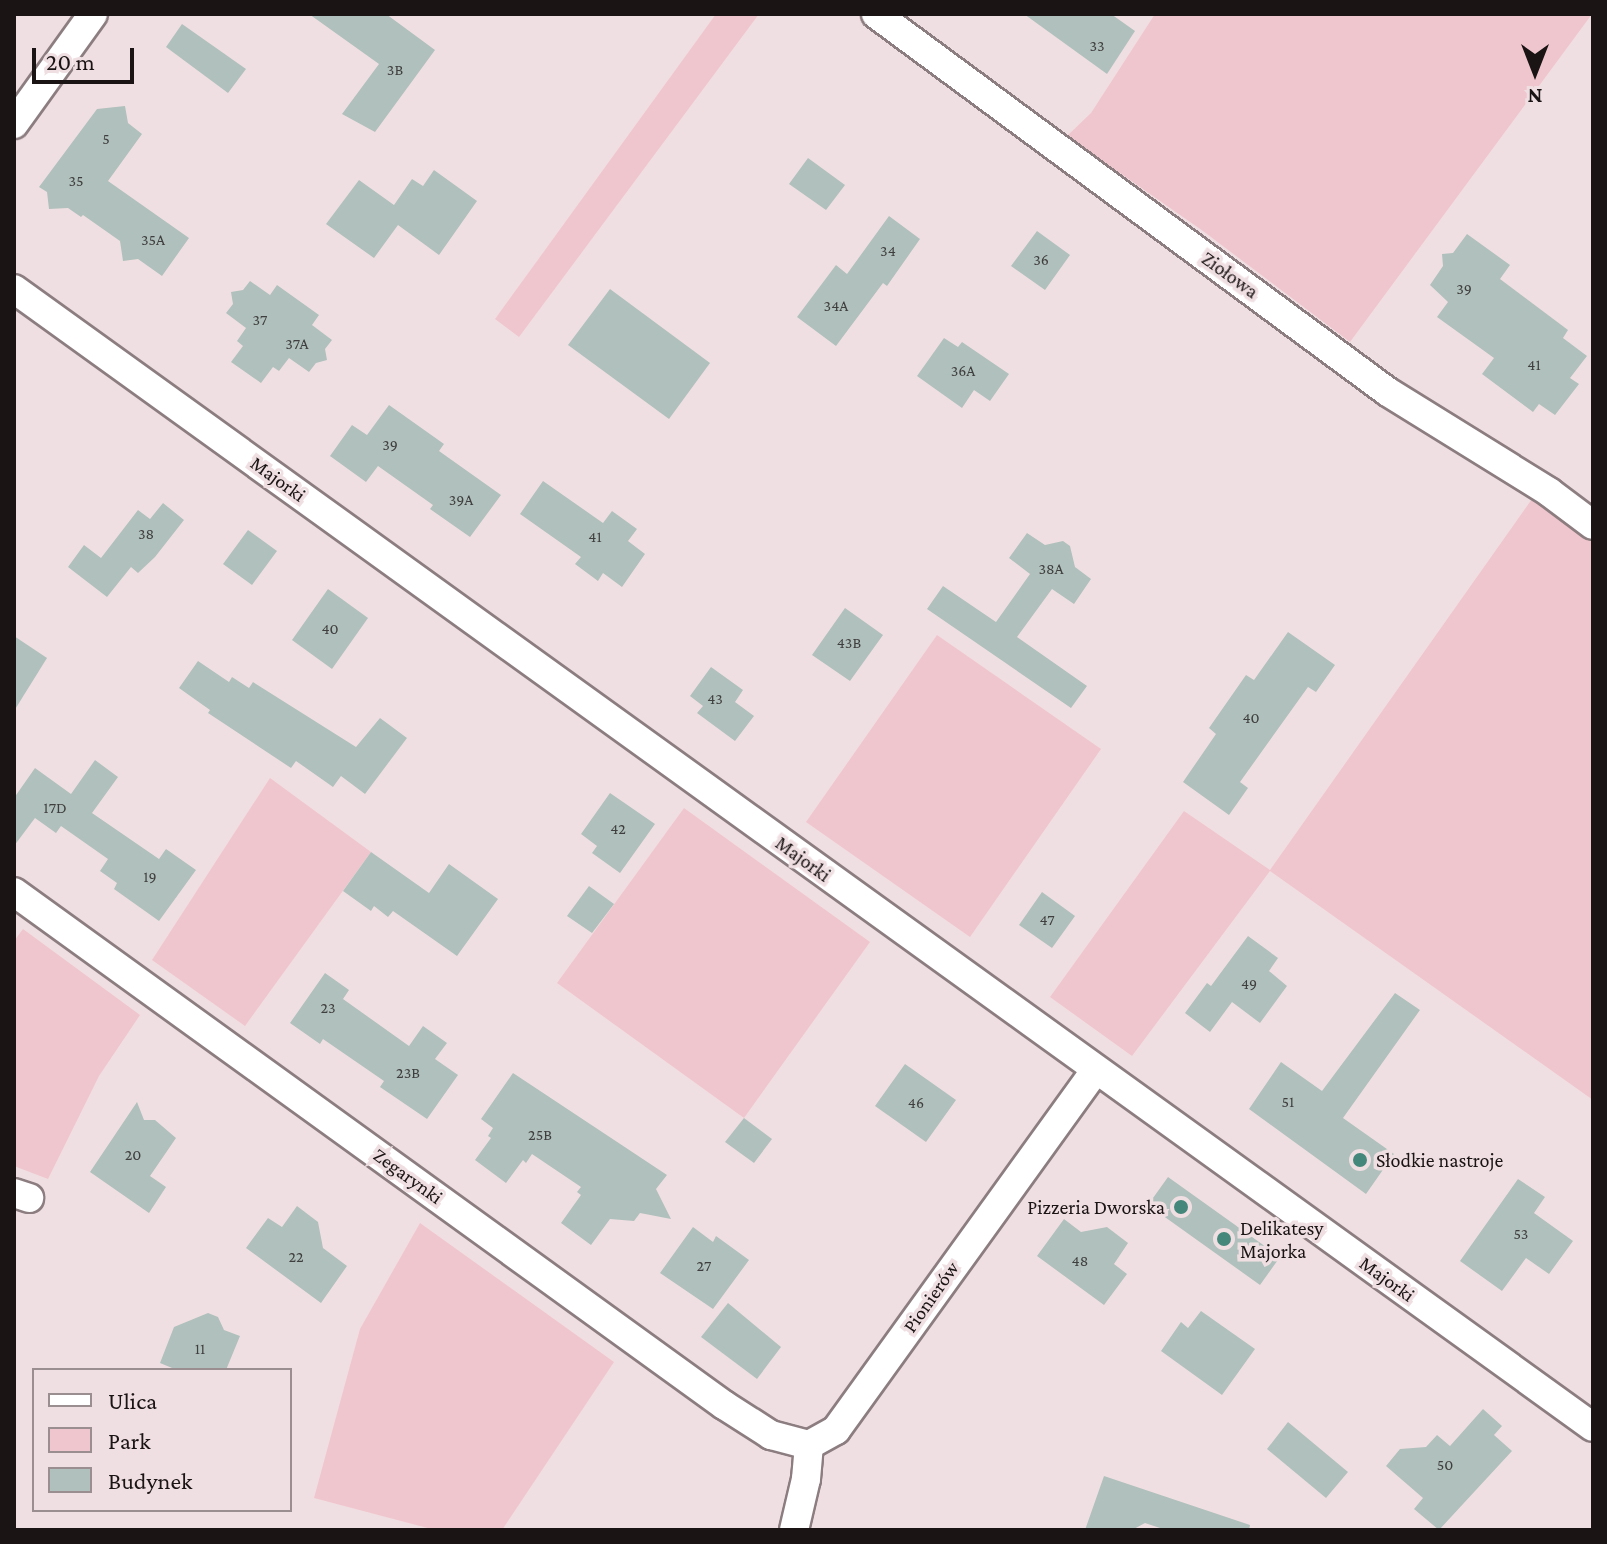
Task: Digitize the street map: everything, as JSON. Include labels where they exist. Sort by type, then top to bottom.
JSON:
[{"type":"street","points":[[14,124],[93,14]]},
{"type":"street","name":"Ziołowa","points":[[876,14],[1388,392],[1549,492],[1593,525]]},
{"type":"street","name":"Majorki","points":[[14,289],[1593,1427]]},
{"type":"street","name":"Zegarynki","points":[[14,892],[724,1405],[771,1435],[809,1445]]},
{"type":"street","name":"Pionierów","points":[[809,1445],[836,1430],[1096,1070]]},
{"type":"street","points":[[794,1530],[806,1479],[809,1445]]},
{"type":"green space","points":[[716,14],[759,14],[519,337],[495,319]]},
{"type":"green space","points":[[1155,14],[1592,14],[1350,342],[1203,231],[1067,136],[1091,113]]},
{"type":"green space","points":[[1532,499],[1593,543],[1593,1100],[1270,871],[1132,1056],[1050,997],[1184,811],[1270,870]]},
{"type":"green space","points":[[937,635],[1101,749],[970,937],[806,822]]},
{"type":"green space","points":[[270,778],[371,852],[245,1026],[152,960]]},
{"type":"green space","points":[[684,808],[870,942],[744,1118],[557,983]]},
{"type":"green space","points":[[23,929],[140,1015],[99,1076],[48,1179],[14,1166],[14,941]]},
{"type":"green space","points":[[420,1223],[614,1362],[502,1530],[435,1530],[314,1498],[360,1329]]},
{"type":"building","points":[[309,14],[386,14],[435,50],[375,132],[342,114],[379,64]]},
{"type":"building","points":[[1024,14],[1111,14],[1135,31],[1107,74]]},
{"type":"building","points":[[182,24],[246,69],[228,93],[166,47]]},
{"type":"building","points":[[125,106],[128,123],[142,134],[108,181],[189,238],[162,276],[138,259],[123,261],[120,241],[83,215],[81,217],[68,208],[49,209],[47,192],[39,187],[97,109]]},
{"type":"building","points":[[808,158],[845,185],[826,210],[789,184]]},
{"type":"building","points":[[434,170],[477,201],[439,255],[398,225],[374,258],[326,224],[359,180],[394,205],[412,179],[423,186]]},
{"type":"building","points":[[889,216],[920,239],[887,286],[883,283],[836,346],[797,317],[836,265],[847,274]]},
{"type":"building","points":[[1037,231],[1070,255],[1045,290],[1011,266]]},
{"type":"building","points":[[1467,234],[1510,265],[1500,279],[1568,330],[1563,338],[1587,356],[1570,378],[1579,384],[1555,415],[1539,404],[1533,412],[1482,374],[1494,358],[1437,317],[1448,302],[1430,285],[1443,266],[1442,254],[1453,253]]},
{"type":"building","points":[[250,281],[270,295],[277,285],[319,315],[312,325],[332,340],[325,349],[327,360],[316,363],[309,372],[289,358],[279,371],[273,367],[261,383],[231,362],[243,346],[237,341],[246,328],[226,313],[233,304],[231,292],[243,290]]},
{"type":"building","points":[[610,289],[710,363],[669,419],[568,345]]},
{"type":"building","points":[[944,338],[958,347],[962,342],[1009,374],[990,401],[974,390],[962,408],[917,376]]},
{"type":"building","points":[[389,405],[444,444],[439,451],[501,495],[470,537],[430,509],[433,505],[378,466],[366,482],[330,456],[352,425],[367,435]]},
{"type":"building","points":[[543,481],[603,523],[612,511],[637,529],[628,541],[645,554],[622,587],[603,573],[598,581],[575,564],[581,557],[520,514]]},
{"type":"building","points":[[163,503],[184,520],[155,557],[138,573],[131,567],[107,597],[68,567],[84,545],[101,558],[138,510],[150,519]]},
{"type":"building","points":[[248,530],[277,551],[252,585],[223,564]]},
{"type":"building","points":[[1027,533],[1045,545],[1063,541],[1070,546],[1075,567],[1091,579],[1074,604],[1052,589],[1017,637],[1087,686],[1071,708],[927,609],[943,586],[996,622],[1030,574],[1009,558]]},
{"type":"building","points":[[328,589],[368,618],[332,669],[292,640]]},
{"type":"building","points":[[845,608],[883,635],[850,681],[812,655]]},
{"type":"building","points":[[1288,632],[1335,665],[1316,692],[1308,687],[1240,782],[1248,788],[1229,815],[1183,782],[1216,734],[1209,728],[1246,675],[1254,680]]},
{"type":"building","points":[[14,636],[47,658],[14,711]]},
{"type":"building","points":[[198,661],[229,682],[232,677],[249,688],[253,682],[356,747],[380,718],[407,738],[365,794],[341,776],[333,787],[296,761],[291,768],[208,713],[210,710],[179,688]]},
{"type":"building","points":[[711,667],[743,690],[735,702],[754,716],[735,741],[697,713],[703,706],[690,696]]},
{"type":"building","points":[[95,760],[118,777],[92,813],[159,859],[166,849],[196,870],[159,921],[114,889],[117,883],[100,871],[108,859],[61,826],[56,833],[35,818],[14,846],[14,798],[35,768],[71,794]]},
{"type":"building","points":[[610,793],[655,824],[620,873],[592,853],[597,846],[581,834]]},
{"type":"building","points":[[371,852],[429,893],[449,864],[498,899],[457,956],[393,911],[388,917],[374,906],[371,911],[343,891]]},
{"type":"building","points":[[589,886],[614,904],[592,933],[567,916]]},
{"type":"building","points":[[1042,892],[1075,916],[1052,948],[1019,925]]},
{"type":"building","points":[[1248,936],[1278,958],[1269,971],[1287,986],[1260,1023],[1232,1002],[1210,1032],[1185,1013],[1207,983],[1211,986]]},
{"type":"building","points":[[325,973],[349,990],[343,999],[409,1046],[423,1026],[447,1043],[435,1059],[458,1075],[427,1119],[380,1087],[384,1081],[323,1039],[320,1044],[290,1023]]},
{"type":"building","points":[[1395,993],[1420,1010],[1343,1118],[1394,1154],[1366,1194],[1249,1109],[1281,1062],[1322,1091]]},
{"type":"building","points":[[905,1064],[956,1100],[926,1142],[875,1106]]},
{"type":"building","points":[[513,1073],[667,1175],[656,1189],[671,1219],[640,1213],[634,1221],[610,1219],[591,1245],[561,1223],[581,1195],[577,1192],[581,1187],[532,1154],[526,1163],[523,1160],[506,1183],[475,1160],[491,1138],[488,1136],[493,1128],[481,1119]]},
{"type":"building","points":[[137,1102],[144,1120],[155,1120],[176,1138],[150,1176],[166,1187],[149,1213],[90,1172]]},
{"type":"building","points":[[744,1118],[772,1139],[754,1163],[725,1142]]},
{"type":"building","points":[[1168,1177],[1280,1257],[1260,1285],[1148,1205]]},
{"type":"building","points":[[1518,1179],[1545,1197],[1534,1213],[1573,1241],[1549,1274],[1526,1258],[1502,1291],[1460,1261]]},
{"type":"building","points":[[297,1206],[318,1222],[323,1248],[347,1266],[321,1303],[246,1248],[268,1218],[282,1227]]},
{"type":"building","points":[[1064,1219],[1081,1232],[1107,1227],[1128,1243],[1114,1264],[1127,1274],[1104,1305],[1037,1256]]},
{"type":"building","points":[[693,1227],[713,1242],[716,1236],[749,1260],[713,1309],[660,1273]]},
{"type":"building","points":[[728,1303],[781,1347],[757,1379],[701,1337]]},
{"type":"building","points":[[1201,1311],[1255,1349],[1222,1395],[1161,1351],[1181,1322],[1188,1328]]},
{"type":"building","points":[[208,1313],[218,1317],[224,1330],[240,1336],[227,1368],[172,1368],[160,1363],[174,1327]]},
{"type":"building","points":[[1483,1409],[1502,1426],[1494,1435],[1512,1451],[1439,1530],[1414,1509],[1423,1498],[1386,1466],[1400,1449],[1426,1447],[1437,1435],[1450,1446]]},
{"type":"building","points":[[1288,1422],[1348,1472],[1326,1498],[1267,1449]]},
{"type":"building","points":[[1104,1476],[1250,1525],[1249,1530],[1166,1530],[1145,1523],[1132,1530],[1085,1530]]},
{"type":"place","name":"Słodkie nastroje","points":[[1360,1160]]},
{"type":"place","name":"Pizzeria Dworska","points":[[1181,1207]]},
{"type":"place","name":"Delikatesy Majorka","points":[[1224,1239]]}]
